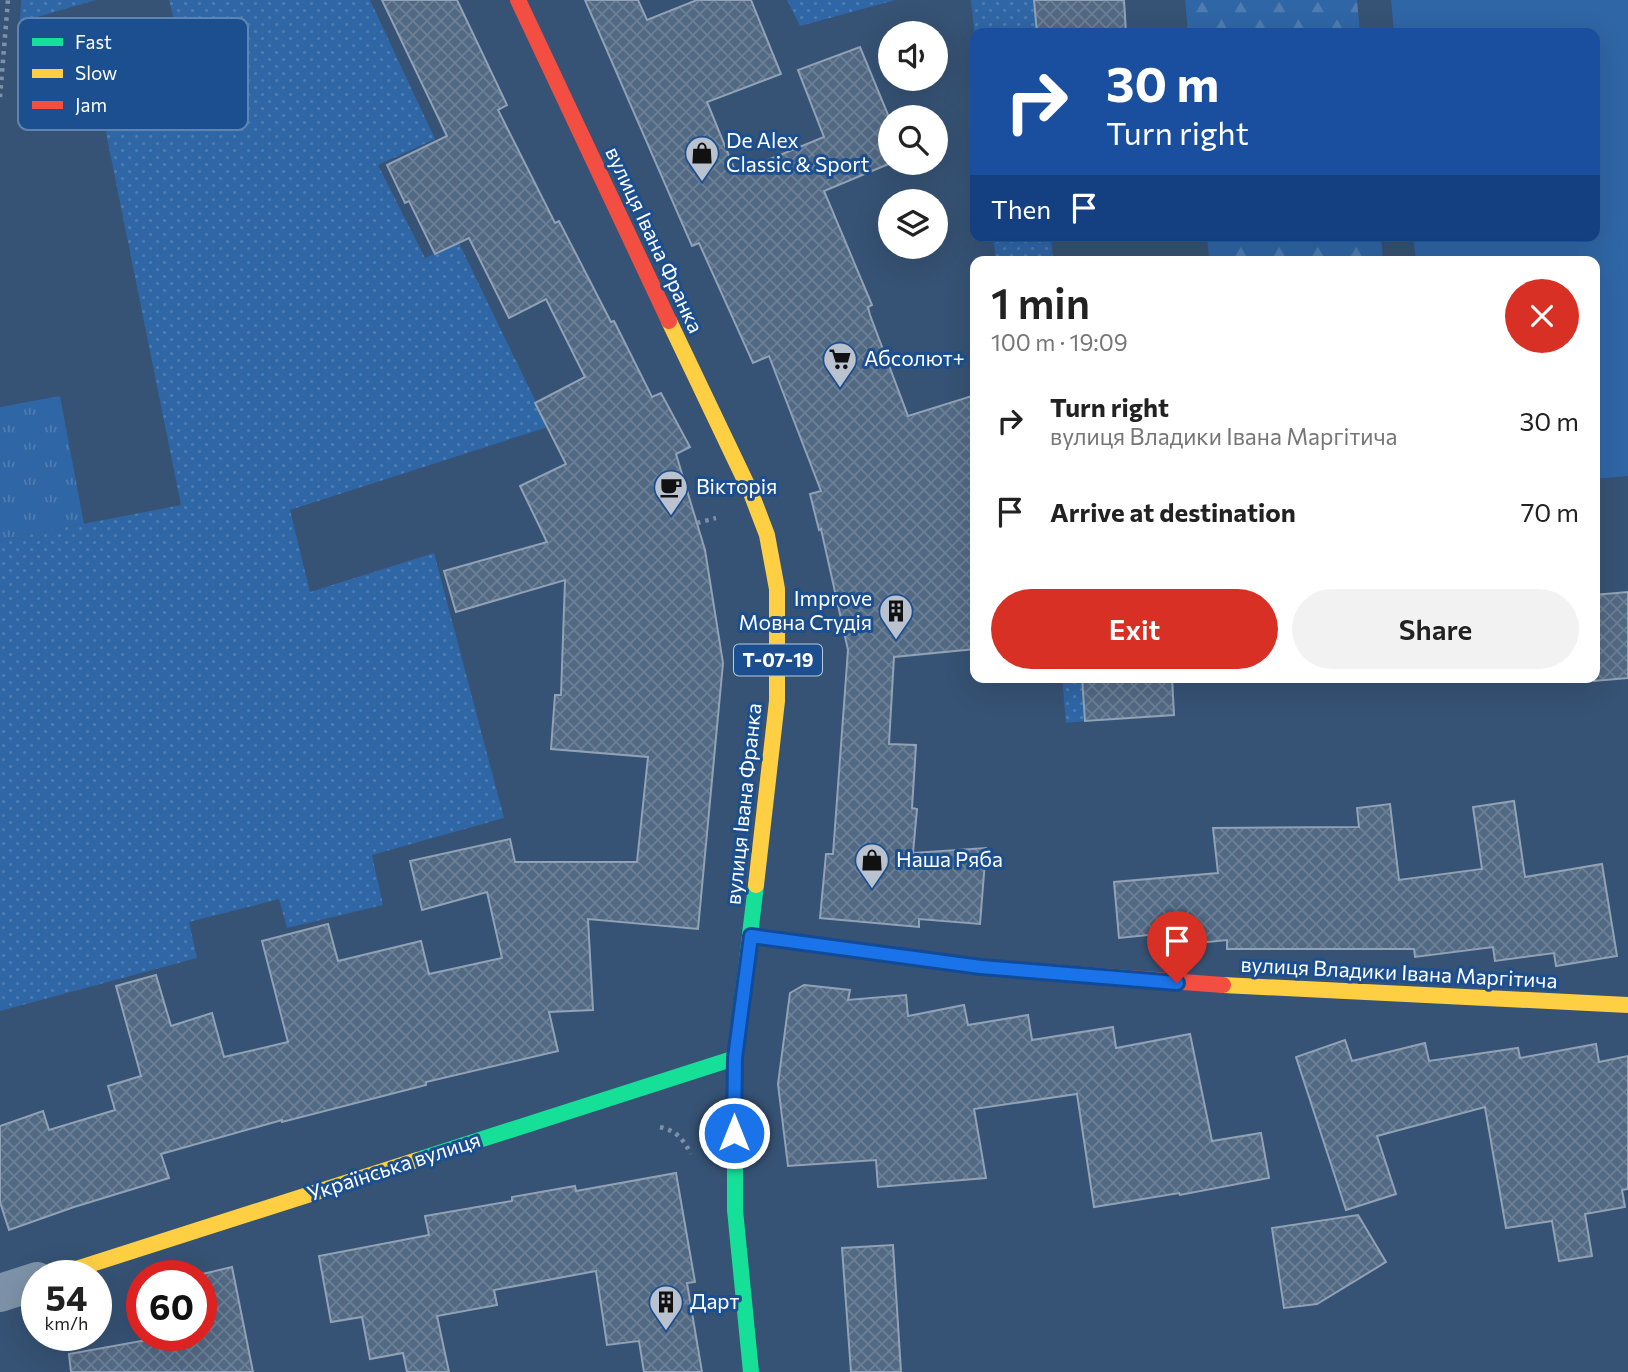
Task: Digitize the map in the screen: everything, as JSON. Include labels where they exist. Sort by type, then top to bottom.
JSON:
[{"type":"street","name":"вулиця Івана Франка","points":[[518,0],[751,493],[767,535],[777,589],[777,701],[735,1058],[735,1210],[751,1372]]},
{"type":"street","name":"вулиця Владики Івана Маргітича","points":[[751,936],[981,967],[1177,983],[1628,1005]]},
{"type":"street","name":"Українська вулиця","points":[[104,1260],[735,1058]]},
{"type":"street","points":[[0,1293],[21,1286]]},
{"type":"path","points":[[0,97],[8,0]]},
{"type":"path","points":[[697,523],[720,517]]},
{"type":"green space","points":[[21,0],[96,0],[34,18],[20,18]]},
{"type":"green space","points":[[169,0],[370,0],[435,139],[378,165],[425,258],[459,243],[548,427],[290,510],[310,592],[434,553],[504,818],[372,855],[383,905],[287,928],[279,899],[189,922],[197,958],[0,1011],[0,540],[181,505],[105,130],[248,130],[248,18],[174,18]]},
{"type":"green space","points":[[787,0],[896,0],[800,26]]},
{"type":"green space","points":[[971,0],[1034,0],[1037,28],[974,28]]},
{"type":"green space","points":[[1185,0],[1357,0],[1360,28],[1188,28]]},
{"type":"green space","points":[[1391,0],[1628,0],[1628,476],[1600,478],[1600,256],[1415,256],[1414,242],[1600,242],[1600,28],[1394,28]]},
{"type":"green space","points":[[994,242],[1051,242],[1053,256],[995,256]]},
{"type":"green space","points":[[1207,242],[1381,242],[1383,256],[1209,256]]},
{"type":"green space","points":[[60,396],[84,524],[0,540],[0,407]]},
{"type":"green space","points":[[1063,683],[1082,683],[1085,721],[1066,723]]},
{"type":"building","points":[[382,0],[457,0],[507,105],[498,110],[555,223],[559,221],[652,397],[661,393],[690,447],[676,454],[705,550],[723,663],[698,929],[588,919],[593,1010],[549,1012],[558,1051],[426,1082],[426,1085],[282,1120],[161,1154],[169,1178],[9,1230],[0,1202],[0,1126],[43,1111],[49,1130],[115,1110],[108,1086],[141,1076],[116,986],[156,975],[171,1026],[212,1013],[224,1057],[288,1042],[262,941],[328,924],[338,961],[421,941],[429,974],[502,958],[487,892],[422,910],[410,861],[510,839],[515,862],[637,862],[648,757],[551,749],[555,695],[561,695],[565,580],[456,612],[444,571],[547,542],[520,486],[566,464],[535,403],[585,377],[546,299],[509,318],[469,238],[435,254],[409,201],[405,203],[387,165],[447,136]]},
{"type":"building","points":[[585,0],[638,0],[647,20],[697,0],[751,0],[781,74],[707,102],[736,173],[824,137],[798,70],[860,47],[884,105],[878,105],[878,168],[824,191],[872,305],[868,307],[870,315],[908,416],[970,397],[970,649],[894,657],[889,744],[916,745],[912,808],[917,809],[913,853],[986,848],[980,924],[919,919],[919,927],[820,918],[826,854],[833,854],[848,650],[821,529],[819,530],[810,494],[821,491],[769,356],[753,363],[699,243],[692,246]]},
{"type":"building","points":[[1034,0],[1124,0],[1126,28],[1037,28]]},
{"type":"building","points":[[1628,592],[1628,678],[1600,680],[1600,594]]},
{"type":"building","points":[[1082,683],[1172,683],[1174,715],[1085,721]]},
{"type":"building","points":[[1514,801],[1525,877],[1602,864],[1617,956],[1556,966],[1554,953],[1495,961],[1493,947],[1415,957],[1414,949],[1227,949],[1227,940],[1199,943],[1198,930],[1119,938],[1114,882],[1218,873],[1213,828],[1359,827],[1357,808],[1390,804],[1399,880],[1482,869],[1473,807]]},
{"type":"building","points":[[804,985],[850,990],[848,1000],[906,995],[908,1016],[964,1005],[968,1025],[1028,1015],[1032,1040],[1113,1027],[1116,1048],[1190,1034],[1212,1141],[1261,1133],[1269,1178],[1180,1195],[1179,1193],[1094,1207],[1077,1094],[974,1109],[986,1178],[878,1187],[876,1160],[788,1166],[778,1084],[790,993]]},
{"type":"building","points":[[1345,1040],[1352,1061],[1425,1043],[1429,1061],[1518,1048],[1520,1058],[1596,1044],[1599,1062],[1628,1056],[1628,1189],[1622,1190],[1625,1207],[1585,1214],[1592,1256],[1559,1261],[1552,1221],[1506,1228],[1485,1107],[1377,1136],[1396,1194],[1346,1210],[1296,1057]]},
{"type":"building","points":[[676,1173],[695,1282],[687,1283],[702,1372],[644,1372],[639,1341],[607,1345],[596,1271],[494,1290],[497,1305],[437,1316],[449,1372],[407,1372],[403,1353],[370,1359],[362,1317],[331,1322],[319,1256],[429,1235],[425,1216],[512,1201],[512,1197],[575,1186],[576,1191]]},
{"type":"building","points":[[1358,1215],[1386,1262],[1317,1304],[1284,1308],[1272,1228]]},
{"type":"building","points":[[893,1245],[901,1372],[851,1372],[842,1248]]},
{"type":"building","points":[[232,1267],[253,1372],[71,1372],[69,1354],[112,1351],[112,1346],[126,1344],[126,1351],[217,1351],[217,1271]]},
{"type":"traffic: fast","points":[[751,1372],[735,1210],[735,1058],[756,885]]},
{"type":"traffic: fast","points":[[417,1160],[735,1058]]},
{"type":"traffic: slow","points":[[669,321],[751,493],[767,535],[777,589],[777,701],[756,885]]},
{"type":"traffic: slow","points":[[1223,985],[1628,1005]]},
{"type":"traffic: slow","points":[[104,1260],[417,1160]]},
{"type":"traffic: jam","points":[[518,0],[669,321]]},
{"type":"traffic: jam","points":[[751,936],[981,967],[1223,985]]},
{"type":"place","name":"De Alex Classic & Sport","points":[[702,183]]},
{"type":"place","name":"Абсолют+","points":[[840,389]]},
{"type":"place","name":"Вікторія","points":[[671,517]]},
{"type":"place","name":"Improve Мовна Студія","points":[[896,641]]},
{"type":"place","name":"Наша Ряба","points":[[872,890]]},
{"type":"place","name":"Дарт","points":[[666,1332]]},
{"type":"route","points":[[734,1133],[735,1058],[751,936],[981,967],[1177,983]]}]
